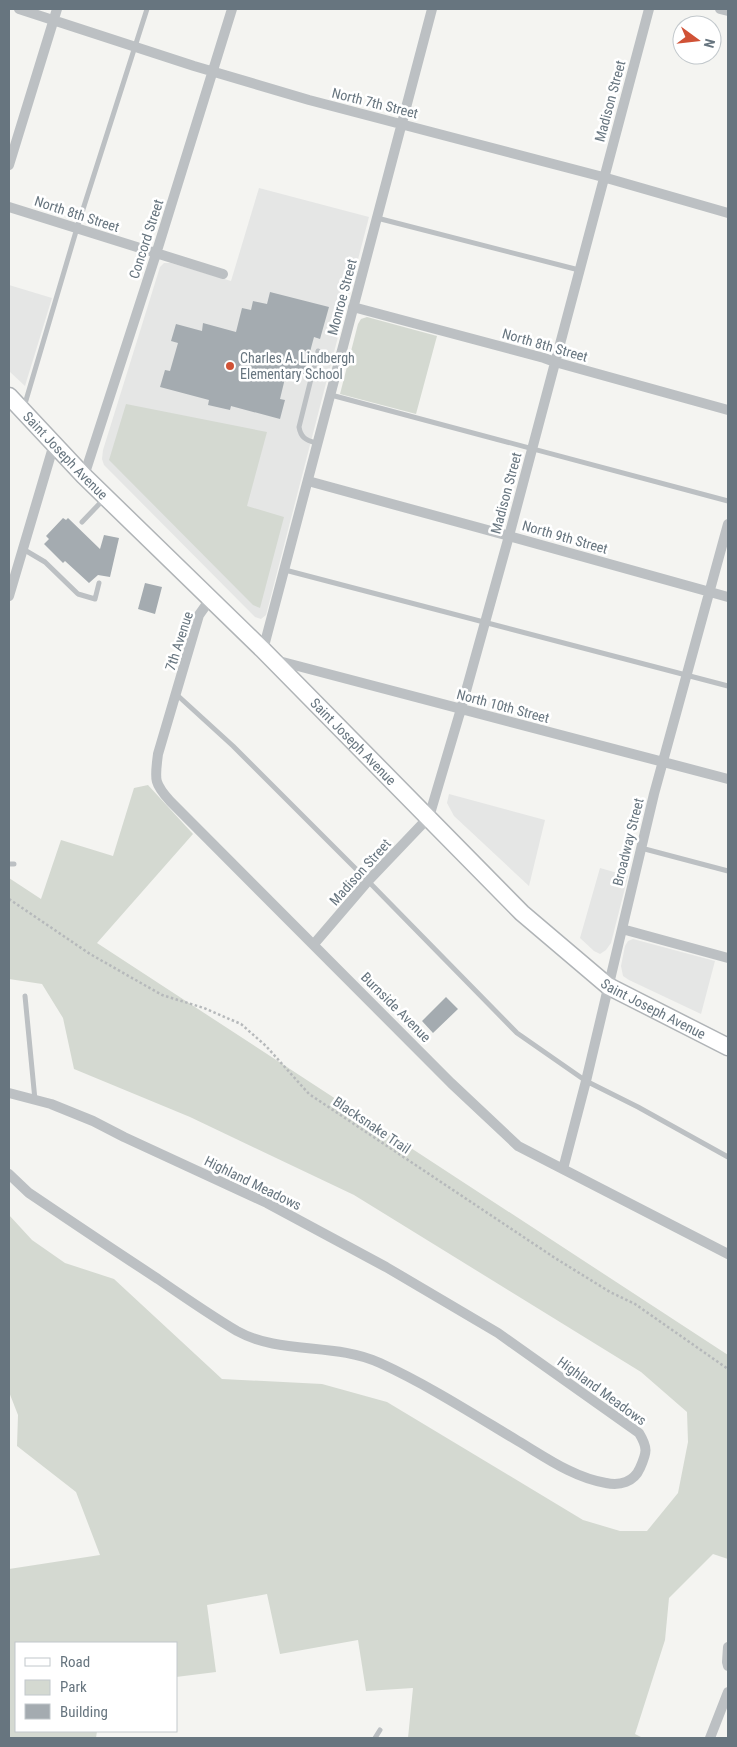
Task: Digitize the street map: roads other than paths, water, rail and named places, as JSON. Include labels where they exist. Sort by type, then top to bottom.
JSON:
[{"type":"main road","name":"Saint Joseph Avenue","points":[[9,396],[84,476],[211,598],[522,913],[608,986],[728,1047]]},
{"type":"street","name":"North 7th Street","points":[[19,9],[213,72],[309,100],[603,177],[728,214]]},
{"type":"street","points":[[9,165],[57,9]]},
{"type":"street","name":"Concord Street","points":[[84,476],[156,254],[232,9]]},
{"type":"street","name":"Monroe Street","points":[[267,655],[285,570],[432,9]]},
{"type":"street","name":"Madison Street","points":[[314,944],[368,881],[429,817],[509,536],[649,9]]},
{"type":"street","points":[[720,9],[728,11]]},
{"type":"street","name":"North 8th Street","points":[[9,207],[223,274]]},
{"type":"street","name":"North 8th Street","points":[[353,307],[728,410]]},
{"type":"street","points":[[9,596],[54,444]]},
{"type":"street","name":"North 9th Street","points":[[308,481],[728,597]]},
{"type":"street","name":"Broadway Street","points":[[563,1169],[586,1082],[663,762],[728,524]]},
{"type":"street","name":"7th Avenue","points":[[176,694],[200,615],[211,598]]},
{"type":"street","name":"North 10th Street","points":[[267,655],[461,709],[728,779]]},
{"type":"street","name":"Burnside Avenue","points":[[176,694],[158,754],[155,774],[156,783],[170,801],[451,1083],[518,1146],[728,1254]]},
{"type":"street","points":[[622,929],[728,958]]},
{"type":"street","name":"Highland Meadows","points":[[9,1093],[52,1104],[94,1121],[267,1202],[386,1267],[498,1333],[640,1433],[646,1443],[647,1450],[638,1472],[630,1480],[618,1484],[604,1483],[576,1474],[439,1394],[378,1362],[321,1349],[261,1340],[238,1331],[29,1193],[9,1174]]},
{"type":"street","points":[[728,1647],[728,1666]]},
{"type":"street","points":[[710,1738],[728,1692]]},
{"type":"lane","points":[[23,410],[77,228],[147,9]]},
{"type":"lane","points":[[377,218],[579,270]]},
{"type":"lane","points":[[318,351],[299,427],[301,435],[305,440],[318,444]]},
{"type":"lane","points":[[331,395],[728,501]]},
{"type":"lane","points":[[82,522],[106,497]]},
{"type":"lane","points":[[23,548],[46,562],[78,594],[95,599],[99,584]]},
{"type":"lane","points":[[285,570],[728,686]]},
{"type":"lane","points":[[176,694],[233,746],[516,1033],[586,1082],[638,1107],[728,1157]]},
{"type":"lane","points":[[641,848],[728,871]]},
{"type":"lane","points":[[25,996],[36,1101]]},
{"type":"lane","points":[[375,1738],[380,1730]]},
{"type":"place","name":"Charles A. Lindbergh Elementary School","points":[[230,366]]}]
